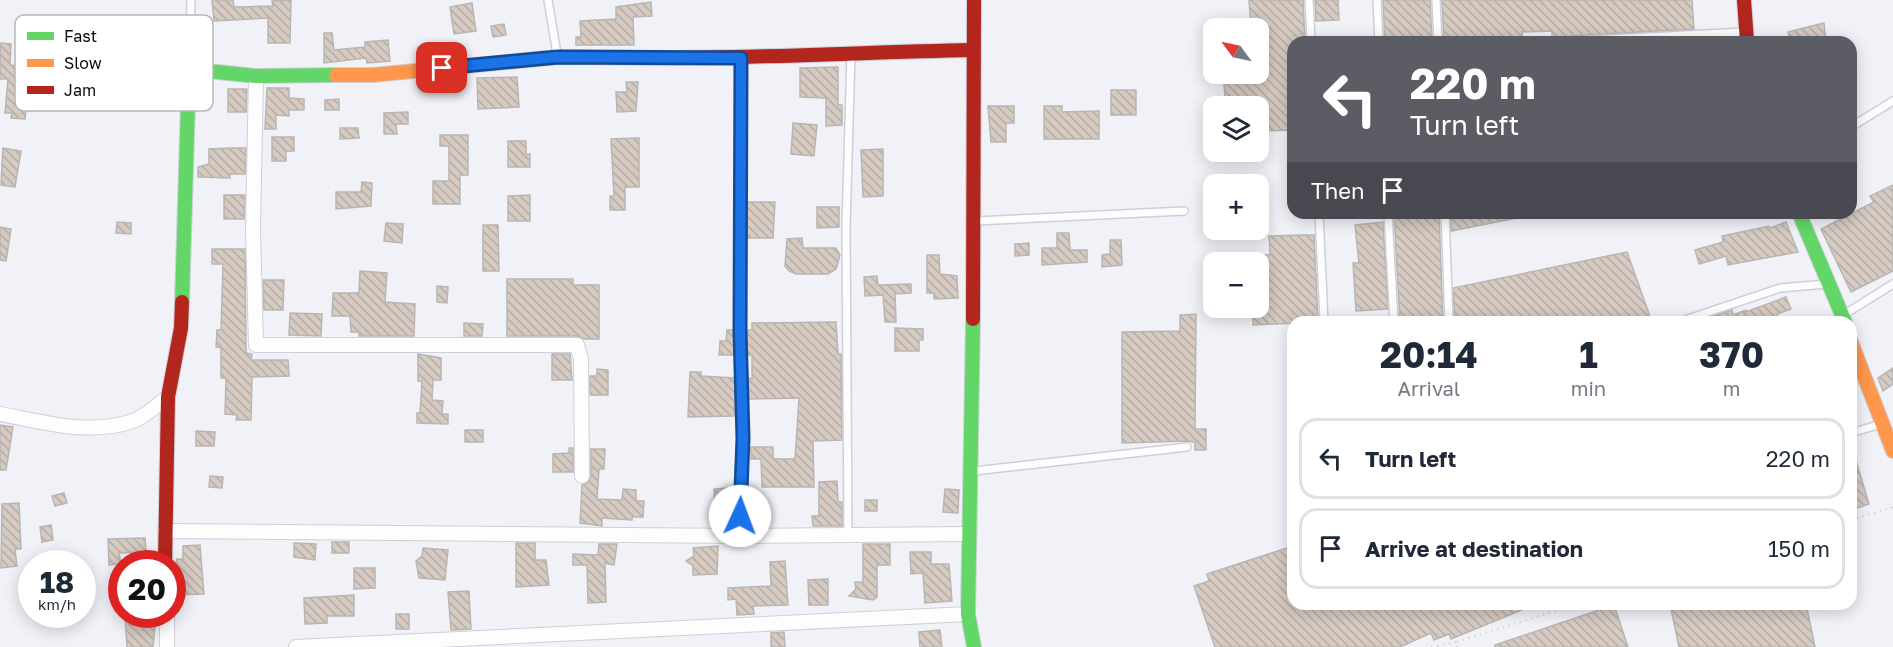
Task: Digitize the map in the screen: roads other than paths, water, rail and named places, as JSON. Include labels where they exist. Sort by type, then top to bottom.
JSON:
[{"type":"street","points":[[974,0],[972,471],[968,534],[968,615],[974,647]]},
{"type":"street","points":[[1744,0],[1747,36]]},
{"type":"street","points":[[213,72],[256,76],[373,75],[558,57],[741,58],[851,52],[972,50]]},
{"type":"street","points":[[256,76],[255,345],[577,345],[581,359],[582,476]]},
{"type":"street","points":[[165,550],[168,397],[181,328],[188,111]]},
{"type":"street","points":[[1802,219],[1843,316]]},
{"type":"street","points":[[1857,359],[1893,451]]},
{"type":"street","points":[[0,414],[80,429],[105,427],[135,420],[168,397]]},
{"type":"street","points":[[165,531],[740,536],[968,534]]},
{"type":"street","points":[[296,647],[968,615]]},
{"type":"street","points":[[167,628],[167,647]]},
{"type":"lane","points":[[191,0],[191,15]]},
{"type":"lane","points":[[548,0],[558,57]]},
{"type":"lane","points":[[1309,0],[1311,36]]},
{"type":"lane","points":[[1377,0],[1379,36]]},
{"type":"lane","points":[[1436,0],[1438,36]]},
{"type":"lane","points":[[848,534],[846,226],[851,52]]},
{"type":"lane","points":[[740,536],[743,438],[740,332],[741,58]]},
{"type":"lane","points":[[1857,123],[1893,101]]},
{"type":"lane","points":[[973,221],[1184,211]]},
{"type":"lane","points":[[1319,219],[1324,316]]},
{"type":"lane","points":[[1388,219],[1394,316]]},
{"type":"lane","points":[[1445,219],[1449,316]]},
{"type":"lane","points":[[1697,316],[1780,288],[1830,284]]},
{"type":"lane","points":[[1848,316],[1893,284]]},
{"type":"lane","points":[[1857,431],[1881,424]]},
{"type":"lane","points":[[972,471],[1187,447]]}]
